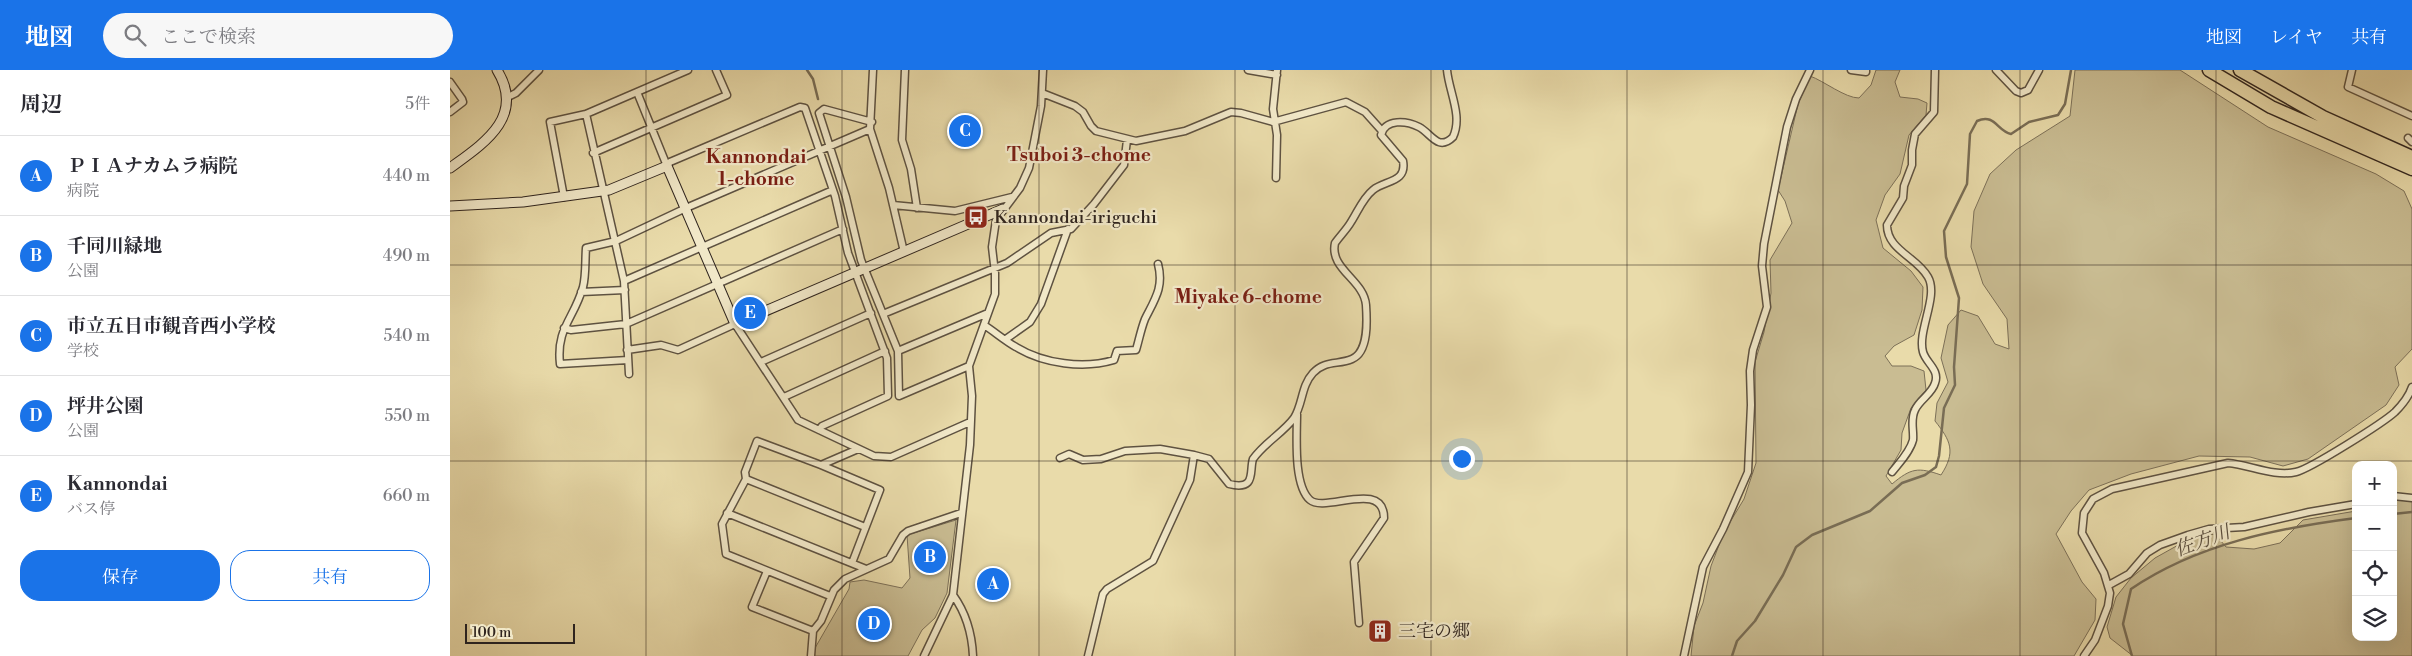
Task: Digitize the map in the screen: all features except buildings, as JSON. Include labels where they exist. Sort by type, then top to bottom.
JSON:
[{"type":"highway","points":[[2209,70],[2279,111],[2412,169]]},
{"type":"highway","points":[[2240,70],[2323,117],[2410,156]]},
{"type":"highway","points":[[2386,158],[2412,174]]},
{"type":"street","points":[[450,168],[496,132],[503,118],[506,98],[504,86],[497,70]]},
{"type":"street","points":[[506,98],[516,93],[539,70]]},
{"type":"street","points":[[564,197],[550,122],[586,114],[688,70]]},
{"type":"street","points":[[593,153],[727,95],[716,70]]},
{"type":"street","points":[[872,70],[871,125],[904,252]]},
{"type":"street","points":[[905,70],[902,140],[911,169],[917,208]]},
{"type":"street","points":[[924,656],[953,594],[970,445],[972,396],[969,366],[995,294],[993,238],[996,220],[1014,197],[1027,177],[1030,168],[1042,93],[1042,70]]},
{"type":"street","points":[[1248,70],[1277,73],[1273,109],[1276,178]]},
{"type":"street","points":[[1382,130],[1392,123],[1398,122],[1418,126],[1437,142],[1451,140],[1455,131],[1456,112],[1447,70]]},
{"type":"street","points":[[1684,656],[1703,567],[1723,529],[1748,472],[1751,405],[1750,371],[1753,350],[1768,307],[1762,266],[1764,244],[1788,127],[1796,99],[1810,70]]},
{"type":"street","points":[[1851,70],[1866,72],[1866,70]]},
{"type":"street","points":[[1892,472],[1909,449],[1912,440],[1912,419],[1915,410],[1931,390],[1936,378],[1922,346],[1930,283],[1924,271],[1891,242],[1887,225],[1903,198],[1904,186],[1912,165],[1912,150],[1916,134],[1934,112],[1935,70]]},
{"type":"street","points":[[1996,70],[2016,91],[2021,93],[2028,90],[2039,70]]},
{"type":"street","points":[[2352,70],[2348,87],[2412,116]]},
{"type":"street","points":[[450,82],[463,102],[450,112]]},
{"type":"street","points":[[637,92],[735,324],[798,420],[874,456],[891,457],[970,422]]},
{"type":"street","points":[[1042,93],[1076,106],[1083,112],[1096,131],[1127,140],[1140,141],[1177,133],[1231,112],[1241,113],[1267,122],[1346,102],[1365,112],[1382,130],[1381,135],[1386,143],[1403,161],[1402,174],[1397,180],[1379,185],[1367,196],[1334,248],[1336,260],[1358,285],[1365,297],[1365,330],[1362,348],[1352,359],[1324,364],[1316,370],[1305,385],[1293,419],[1253,458],[1252,477],[1247,482],[1238,485],[1229,484],[1209,459],[1160,449],[1125,451],[1101,459],[1081,460],[1069,454],[1060,458]]},
{"type":"street","points":[[450,206],[524,202],[602,191],[667,166],[670,162],[800,107],[805,108],[833,190],[855,273],[887,358],[888,396],[822,426],[819,430]]},
{"type":"street","points":[[871,125],[824,110],[819,113],[846,197],[856,246],[898,351],[899,396],[969,366]]},
{"type":"street","points":[[586,114],[593,153],[616,241],[624,281],[629,374]]},
{"type":"street","points":[[628,360],[560,364],[558,348],[564,328],[581,292],[586,248],[616,241],[686,208],[830,146],[871,125]]},
{"type":"street","points":[[883,314],[1012,260],[1051,233],[1071,229],[1094,204],[1124,165],[1127,140]]},
{"type":"street","points":[[624,281],[833,190]]},
{"type":"street","points":[[893,205],[964,210],[1014,197]]},
{"type":"street","points":[[628,350],[661,345],[678,350],[1003,209]]},
{"type":"street","points":[[564,328],[571,330],[626,324],[843,229]]},
{"type":"street","points":[[1006,339],[1030,322],[1041,304],[1068,229]]},
{"type":"street","points":[[984,324],[1018,348],[1052,360],[1094,365],[1114,360],[1117,351],[1136,350],[1145,321],[1159,293],[1161,281],[1158,264]]},
{"type":"street","points":[[581,292],[625,290]]},
{"type":"street","points":[[761,362],[871,313]]},
{"type":"street","points":[[898,351],[988,313]]},
{"type":"street","points":[[784,397],[885,351]]},
{"type":"street","points":[[2084,656],[2095,640],[2108,606],[2109,585],[2082,533],[2084,513],[2093,499],[2112,489],[2228,463],[2244,464],[2281,474],[2308,468],[2395,412],[2412,387]]},
{"type":"street","points":[[1297,412],[1300,473],[1302,486],[1310,499],[1318,503],[1365,498],[1377,504],[1384,513],[1384,518],[1354,562],[1359,623]]},
{"type":"street","points":[[830,596],[726,554],[722,524],[746,479],[745,472],[757,441],[880,490],[852,563]]},
{"type":"street","points":[[821,465],[858,449]]},
{"type":"street","points":[[1088,656],[1102,594],[1153,561],[1190,480],[1194,455]]},
{"type":"street","points":[[746,479],[865,527]]},
{"type":"street","points":[[2397,496],[2412,498]]},
{"type":"street","points":[[2109,585],[2129,574],[2147,553],[2160,545],[2188,535],[2209,529],[2244,527],[2309,512],[2352,505]]},
{"type":"street","points":[[727,513],[866,569]]},
{"type":"street","points":[[811,656],[812,631],[821,621],[830,596],[840,583],[889,559],[903,535],[908,531],[962,513]]},
{"type":"street","points":[[767,570],[752,607],[812,631]]},
{"type":"street","points":[[953,594],[967,623],[972,641],[973,656]]},
{"type":"shaded area","points":[[1876,70],[1900,70],[1895,82],[1900,97],[1918,99],[1927,103],[1926,115],[1909,135],[1900,174],[1885,195],[1876,220],[1883,248],[1911,271],[1923,287],[1922,310],[1914,335],[1894,346],[1885,356],[1892,366],[1911,366],[1924,371],[1926,390],[1911,408],[1902,433],[1901,450],[1886,476],[1892,484],[1915,470],[1941,475],[1949,460],[1950,447],[1948,441],[1935,421],[1937,403],[1948,382],[1941,358],[1948,325],[1961,310],[1978,316],[1995,344],[2009,349],[2007,319],[1983,284],[1971,247],[1974,211],[1990,174],[2016,150],[2070,116],[2075,70],[2180,70],[2268,127],[2376,174],[2404,191],[2412,209],[2412,349],[2395,367],[2399,385],[2386,405],[2308,459],[2283,466],[2250,457],[2199,456],[2131,474],[2089,490],[2071,511],[2056,534],[2082,582],[2096,599],[2095,620],[2074,656],[1691,656],[1694,626],[1703,603],[1711,566],[1724,532],[1744,499],[1756,463],[1755,362],[1764,332],[1771,293],[1770,260],[1792,223],[1785,201],[1778,190],[1798,104],[1810,76],[1847,95],[1859,98],[1871,85]]},
{"type":"shaded area","points":[[2412,500],[2412,656],[2133,656],[2110,638],[2107,627],[2116,597],[2131,578],[2155,558],[2189,539],[2215,534],[2226,547],[2254,549],[2280,543],[2303,520],[2352,512],[2352,641],[2397,641],[2397,501]]},
{"type":"shaded area","points":[[956,520],[947,593],[935,618],[922,630],[908,656],[814,656],[815,648],[849,589],[850,582],[864,580],[902,588],[910,578],[907,535]]},
{"type":"waterway","points":[[807,70],[813,79],[818,99]]},
{"type":"waterway","points":[[1732,656],[1737,641],[1755,621],[1783,575],[1796,547],[1812,535],[1870,511],[1902,483],[1925,475],[1936,467],[1944,408],[1955,385],[1954,367],[1959,298],[1946,257],[1944,231],[1967,184],[1970,134],[1977,121],[1983,119],[1992,121],[2002,130],[2011,134],[2029,122],[2058,115],[2065,104],[2071,70]]},
{"type":"waterway","name":"佐方川","points":[[2397,514],[2412,512]]},
{"type":"waterway","name":"佐方川","points":[[2132,656],[2123,624],[2131,589],[2156,573],[2183,560],[2239,540],[2297,527],[2352,519]]},
{"type":"place","name":"市立五日市観音西小学校","points":[[965,131]]},
{"type":"place","name":"Kannondai-iriguchi","points":[[976,217]]},
{"type":"place","name":"Kannondai","points":[[750,313]]},
{"type":"place","name":"千同川緑地","points":[[930,557]]},
{"type":"place","name":"ＰＩＡナカムラ病院","points":[[993,584]]},
{"type":"place","name":"坪井公園","points":[[874,624]]},
{"type":"place","name":"三宅の郷","points":[[1380,631]]},
{"type":"district","name":"Tsuboi 3-chome","points":[[1079,154]]},
{"type":"district","name":"Kannondai 1-chome","points":[[756,167]]},
{"type":"district","name":"Miyake 6-chome","points":[[1248,296]]}]
